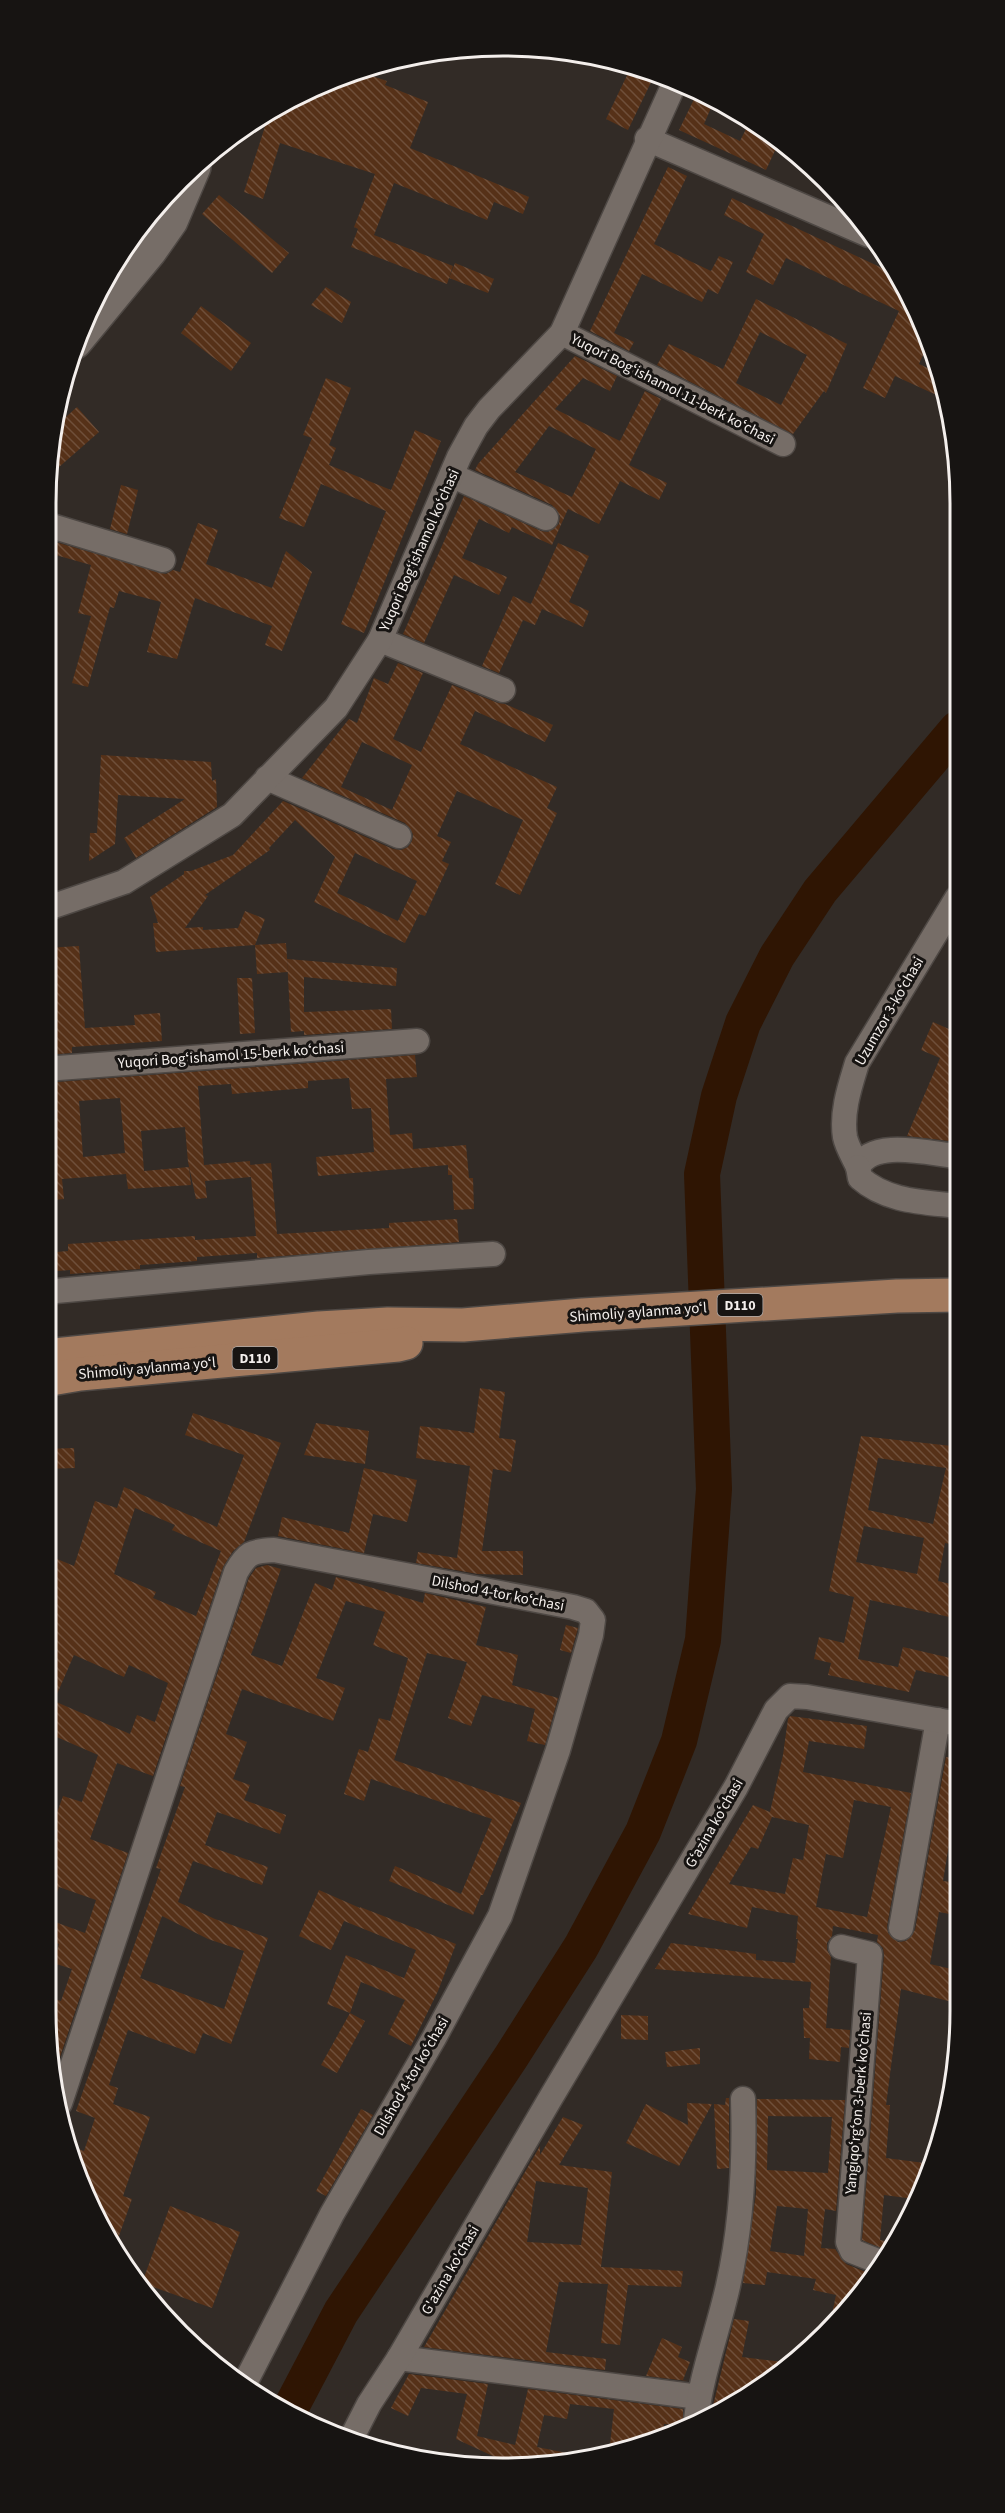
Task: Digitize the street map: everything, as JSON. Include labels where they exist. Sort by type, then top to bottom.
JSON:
[{"type":"main road","points":[[98,315],[150,251],[171,221],[186,186]]},
{"type":"main road","name":"Shimoliy aylanma yoʻl","points":[[56,1355],[319,1328],[388,1324],[462,1325],[583,1315],[897,1296],[950,1295]]},
{"type":"main road","name":"Shimoliy aylanma yoʻl","points":[[56,1378],[92,1373],[398,1345],[462,1325]]},
{"type":"street","name":"Yuqori Bogʻishamol koʻchasi","points":[[56,905],[124,882],[232,815],[336,708],[380,640],[459,458],[476,426],[489,409],[562,333],[672,89]]},
{"type":"street","points":[[647,140],[839,209]]},
{"type":"street","name":"Yuqori Bogʻishamol 11-berk koʻchasi","points":[[562,333],[783,444]]},
{"type":"street","points":[[453,476],[546,518]]},
{"type":"street","points":[[56,527],[163,560]]},
{"type":"street","points":[[380,640],[503,690]]},
{"type":"street","points":[[267,778],[399,837]]},
{"type":"street","name":"Uzumzor 3-koʻchasi","points":[[950,910],[857,1063],[848,1094],[844,1125],[846,1139],[858,1167],[860,1178],[876,1191],[900,1198],[950,1205]]},
{"type":"street","name":"Yuqori Bogʻishamol 15-berk koʻchasi","points":[[56,1068],[417,1041]]},
{"type":"street","points":[[858,1167],[862,1159],[869,1154],[884,1149],[950,1155]]},
{"type":"street","points":[[56,1291],[369,1262],[493,1254]]},
{"type":"street","name":"Dilshod 4-tor koʻchasi","points":[[63,2093],[236,1572],[244,1558],[255,1551],[274,1550],[586,1611],[592,1620],[584,1658],[558,1750],[500,1916],[434,2038],[332,2214],[248,2378]]},
{"type":"street","name":"Gʻazina koʻchasi","points":[[550,2099],[736,1787],[776,1710],[790,1696],[949,1722]]},
{"type":"street","points":[[901,1928],[949,1722]]},
{"type":"street","name":"Yangiqoʻrgʻon 3-berk koʻchasi","points":[[841,1947],[870,1954],[848,2242],[852,2251],[874,2260]]},
{"type":"street","name":"G'azina ko'chasi","points":[[355,2432],[550,2099]]},
{"type":"street","points":[[399,2358],[697,2408],[728,2285],[739,2226],[745,2162],[743,2099]]},
{"type":"building","points":[[628,74],[652,81],[628,130],[606,119]]},
{"type":"building","points":[[371,76],[387,81],[385,85],[428,102],[410,148],[529,197],[523,214],[494,202],[487,220],[394,183],[374,235],[453,266],[447,284],[351,247],[358,229],[354,227],[375,174],[280,143],[263,199],[244,192],[266,123],[331,90]]},
{"type":"building","points":[[694,99],[711,108],[704,124],[740,141],[746,128],[776,149],[766,170],[679,130]]},
{"type":"building","points":[[668,167],[687,176],[654,244],[711,271],[719,256],[733,262],[718,294],[708,289],[702,302],[642,274],[614,333],[634,342],[629,351],[590,331]]},
{"type":"building","points":[[219,195],[289,253],[272,273],[202,214]]},
{"type":"building","points":[[732,198],[883,269],[915,331],[924,353],[919,364],[929,369],[936,395],[895,376],[885,398],[863,388],[899,311],[786,258],[773,285],[746,272],[764,234],[724,215]]},
{"type":"building","points":[[455,263],[494,279],[488,293],[449,278]]},
{"type":"building","points":[[326,287],[351,302],[342,323],[311,305]]},
{"type":"building","points":[[756,299],[847,344],[826,393],[824,391],[793,434],[657,365],[669,344],[723,369]],"holes":[[[760,332],[807,355],[781,405],[736,383]]]},
{"type":"building","points":[[201,306],[251,343],[231,371],[181,333]]},
{"type":"building","points":[[575,356],[617,376],[610,391],[583,378],[555,409],[620,441],[645,391],[661,399],[629,465],[667,483],[659,500],[620,481],[599,524],[568,509],[552,545],[512,527],[509,533],[479,519],[462,558],[507,577],[499,595],[454,575],[424,643],[403,634],[464,496],[541,531],[548,532],[559,524],[560,516],[552,505],[475,470]],"holes":[[[549,426],[596,449],[572,497],[515,472]]]},
{"type":"building","points":[[326,378],[351,388],[329,445],[336,448],[329,465],[391,490],[415,430],[441,441],[364,633],[341,624],[386,511],[321,484],[304,527],[279,518],[312,438],[303,435]]},
{"type":"building","points":[[77,407],[99,432],[56,469],[59,444],[63,419]]},
{"type":"building","points":[[121,485],[138,490],[127,534],[110,529]]},
{"type":"building","points":[[198,523],[218,530],[206,564],[272,588],[286,551],[312,572],[282,651],[265,645],[272,626],[195,598],[177,659],[147,652],[161,602],[119,591],[114,608],[110,607],[88,687],[72,683],[91,616],[78,613],[91,565],[56,555],[56,542],[166,574],[173,570],[180,572]]},
{"type":"building","points":[[558,543],[589,556],[569,602],[589,611],[583,627],[542,609],[535,625],[523,620],[499,673],[482,666],[513,596],[531,604]]},
{"type":"building","points":[[398,663],[423,673],[393,739],[421,752],[452,685],[505,704],[553,725],[545,742],[475,711],[460,744],[557,787],[547,808],[557,813],[520,895],[495,884],[523,820],[457,791],[437,836],[451,842],[442,861],[449,864],[425,916],[419,914],[405,943],[314,902],[335,857],[295,820],[269,848],[270,850],[205,895],[208,896],[185,928],[203,927],[203,930],[238,928],[245,911],[265,919],[255,945],[156,952],[153,923],[158,923],[150,897],[184,874],[184,871],[191,871],[233,855],[283,801],[393,849],[401,850],[408,847],[413,834],[405,823],[302,778],[349,719],[357,723],[374,678],[388,684]],"holes":[[[362,742],[412,765],[392,810],[341,787]],[[355,853],[417,881],[398,921],[337,893]]]},
{"type":"building","points":[[101,755],[211,762],[212,781],[216,779],[217,807],[136,858],[124,838],[185,799],[118,795],[115,844],[89,861],[90,833],[97,833]]},
{"type":"building","points":[[286,943],[288,972],[257,974],[255,945]]},
{"type":"building","points":[[79,946],[85,1028],[135,1025],[134,1015],[160,1013],[162,1041],[72,1047],[72,1053],[56,1054],[56,947]]},
{"type":"building","points":[[287,959],[397,968],[396,986],[304,977],[304,1012],[391,1009],[392,1029],[304,1035],[304,1031],[291,1032]]},
{"type":"building","points":[[237,978],[252,978],[255,1033],[240,1034]]},
{"type":"building","points":[[933,1022],[950,1029],[950,1141],[907,1136],[940,1058],[921,1050]]},
{"type":"building","points":[[415,1055],[417,1077],[386,1079],[390,1135],[412,1133],[413,1149],[466,1145],[469,1178],[473,1178],[474,1209],[454,1210],[452,1175],[448,1175],[448,1165],[318,1176],[316,1157],[374,1152],[371,1108],[352,1109],[349,1078],[308,1081],[308,1088],[232,1094],[231,1084],[198,1086],[204,1165],[250,1161],[251,1177],[205,1181],[207,1198],[196,1199],[188,1162],[185,1127],[141,1131],[144,1171],[189,1167],[191,1185],[128,1189],[126,1174],[62,1179],[64,1199],[56,1200],[56,1082]],"holes":[[[120,1098],[125,1153],[83,1157],[79,1101]]]},
{"type":"building","points":[[271,1163],[277,1234],[389,1228],[389,1223],[457,1219],[459,1242],[257,1258],[257,1253],[197,1257],[197,1261],[140,1265],[140,1269],[70,1274],[70,1270],[56,1271],[56,1252],[68,1251],[68,1244],[195,1236],[195,1240],[256,1236],[250,1165]]},
{"type":"building","points":[[480,1388],[505,1392],[499,1438],[516,1440],[511,1472],[493,1469],[482,1551],[523,1551],[523,1575],[478,1574],[416,1563],[418,1552],[457,1558],[470,1466],[416,1458],[420,1426],[474,1433]]},
{"type":"building","points":[[193,1413],[281,1443],[244,1542],[233,1551],[223,1567],[153,1776],[117,1763],[90,1839],[128,1853],[58,2062],[56,1999],[61,2001],[72,1969],[56,1964],[59,1944],[56,1943],[56,1922],[85,1933],[96,1900],[59,1887],[56,1895],[56,1815],[63,1796],[82,1802],[98,1755],[56,1737],[56,1702],[130,1734],[137,1715],[155,1722],[168,1683],[129,1665],[124,1677],[74,1655],[56,1696],[56,1559],[74,1566],[95,1501],[117,1508],[124,1487],[217,1527],[244,1455],[185,1435]],"holes":[[[135,1508],[175,1525],[172,1530],[221,1551],[196,1616],[153,1598],[156,1592],[114,1574]]]},
{"type":"building","points":[[316,1423],[369,1431],[365,1464],[304,1455]]},
{"type":"building","points":[[861,1436],[950,1446],[950,1544],[945,1543],[938,1581],[950,1584],[950,1617],[870,1600],[858,1659],[898,1667],[903,1647],[950,1658],[950,1677],[916,1670],[909,1692],[828,1675],[831,1663],[814,1659],[819,1637],[844,1643],[854,1597],[829,1591]],"holes":[[[878,1458],[946,1468],[933,1524],[868,1510]],[[864,1526],[924,1538],[917,1574],[856,1562]]]},
{"type":"building","points":[[74,1448],[75,1468],[56,1469],[56,1449]]},
{"type":"building","points":[[364,1468],[417,1480],[407,1522],[373,1514],[364,1553],[278,1536],[282,1517],[349,1533]]},
{"type":"building","points":[[267,1565],[281,1569],[251,1655],[282,1666],[315,1583],[332,1590],[336,1577],[423,1603],[425,1593],[486,1607],[476,1645],[518,1655],[512,1685],[558,1698],[545,1745],[527,1741],[535,1709],[482,1695],[471,1726],[448,1718],[467,1662],[427,1653],[394,1760],[521,1803],[473,1915],[389,1881],[395,1866],[461,1894],[492,1819],[371,1779],[364,1801],[344,1794],[359,1749],[368,1752],[379,1718],[390,1721],[408,1658],[373,1645],[385,1612],[346,1601],[316,1678],[345,1688],[333,1721],[242,1689],[226,1734],[247,1742],[233,1779],[250,1785],[244,1800],[286,1815],[280,1834],[217,1812],[205,1845],[268,1867],[262,1885],[193,1861],[178,1902],[215,1919],[268,1938],[231,2044],[203,2033],[195,2054],[128,2030],[109,2085],[118,2088],[113,2104],[150,2117],[123,2196],[132,2199],[118,2239],[90,2182],[77,2149],[84,2151],[95,2118],[76,2111],[161,1869],[156,1868],[185,1787],[180,1786],[249,1578],[256,1568]],"holes":[[[162,1916],[208,1939],[244,1951],[224,2009],[140,1978]]]},
{"type":"building","points":[[566,1625],[578,1628],[571,1653],[560,1650]]},
{"type":"building","points":[[790,1716],[867,1726],[864,1749],[809,1741],[803,1772],[911,1793],[887,1926],[888,1933],[898,1942],[906,1941],[915,1930],[946,1757],[950,1758],[950,1838],[943,1881],[950,1882],[950,1914],[939,1912],[930,1964],[950,1969],[950,2001],[901,1989],[886,2105],[890,2105],[886,2158],[923,2163],[908,2198],[884,2195],[880,2240],[885,2241],[881,2248],[862,2240],[884,1955],[883,1948],[877,1942],[878,1935],[833,1926],[832,1936],[827,1943],[827,1950],[831,1957],[826,2028],[850,2030],[849,2048],[841,2047],[840,2062],[809,2059],[810,2038],[804,2038],[803,2008],[809,2008],[811,1982],[655,1969],[671,1943],[756,1954],[756,1960],[795,1963],[798,1916],[752,1907],[747,1928],[688,1914],[753,1805],[770,1812]],"holes":[[[854,1800],[891,1807],[867,1917],[816,1907],[826,1854],[843,1858]],[[772,1817],[809,1825],[803,1860],[793,1858],[785,1894],[729,1884],[751,1847],[758,1849]]]},
{"type":"building","points":[[319,1890],[456,1944],[438,1991],[411,2046],[388,2034],[405,2000],[361,1982],[350,2013],[327,2004],[346,1955],[404,1978],[416,1950],[344,1921],[331,1950],[299,1936]]},
{"type":"building","points":[[350,2013],[365,2021],[337,2073],[321,2065]]},
{"type":"building","points":[[621,2015],[648,2016],[648,2040],[621,2039]]},
{"type":"building","points":[[700,2048],[700,2064],[667,2067],[665,2052]]},
{"type":"building","points":[[726,2098],[729,2098],[729,2168],[717,2169],[714,2104],[725,2105]]},
{"type":"building","points":[[757,2099],[845,2100],[836,2211],[825,2209],[821,2248],[835,2249],[846,2264],[865,2272],[832,2312],[836,2295],[813,2290],[816,2279],[767,2272],[765,2285],[743,2283],[756,2194]],"holes":[[[768,2116],[832,2117],[828,2173],[767,2170]],[[777,2206],[808,2209],[804,2256],[770,2251]]]},
{"type":"building","points":[[687,2103],[712,2104],[679,2166],[626,2143],[646,2104],[688,2125]]},
{"type":"building","points":[[361,2109],[373,2115],[326,2196],[316,2191]]},
{"type":"building","points":[[563,2117],[583,2125],[559,2165],[612,2172],[601,2267],[683,2271],[681,2287],[628,2285],[620,2345],[601,2343],[608,2284],[559,2282],[546,2352],[606,2359],[605,2370],[424,2347],[540,2146],[540,2155]],"holes":[[[536,2181],[588,2188],[581,2245],[527,2242]]]},
{"type":"building","points":[[170,2206],[240,2232],[212,2308],[150,2286],[144,2277]]},
{"type":"building","points":[[734,2319],[749,2321],[742,2357],[779,2361],[713,2404]]},
{"type":"building","points":[[662,2338],[682,2347],[678,2357],[690,2362],[683,2380],[688,2381],[646,2376]]},
{"type":"building","points":[[409,2374],[488,2384],[477,2436],[515,2445],[528,2389],[683,2409],[683,2419],[671,2424],[664,2424],[664,2427],[646,2434],[610,2444],[614,2409],[570,2404],[567,2419],[544,2415],[537,2447],[567,2453],[495,2458],[456,2439],[467,2394],[421,2388],[408,2416],[391,2408]]},
{"type":"waterway","points":[[292,2405],[341,2312],[511,2057],[581,1947],[643,1832],[679,1741],[703,1640],[714,1489],[702,1174],[719,1096],[743,1023],[777,956],[820,891],[950,737]]}]
